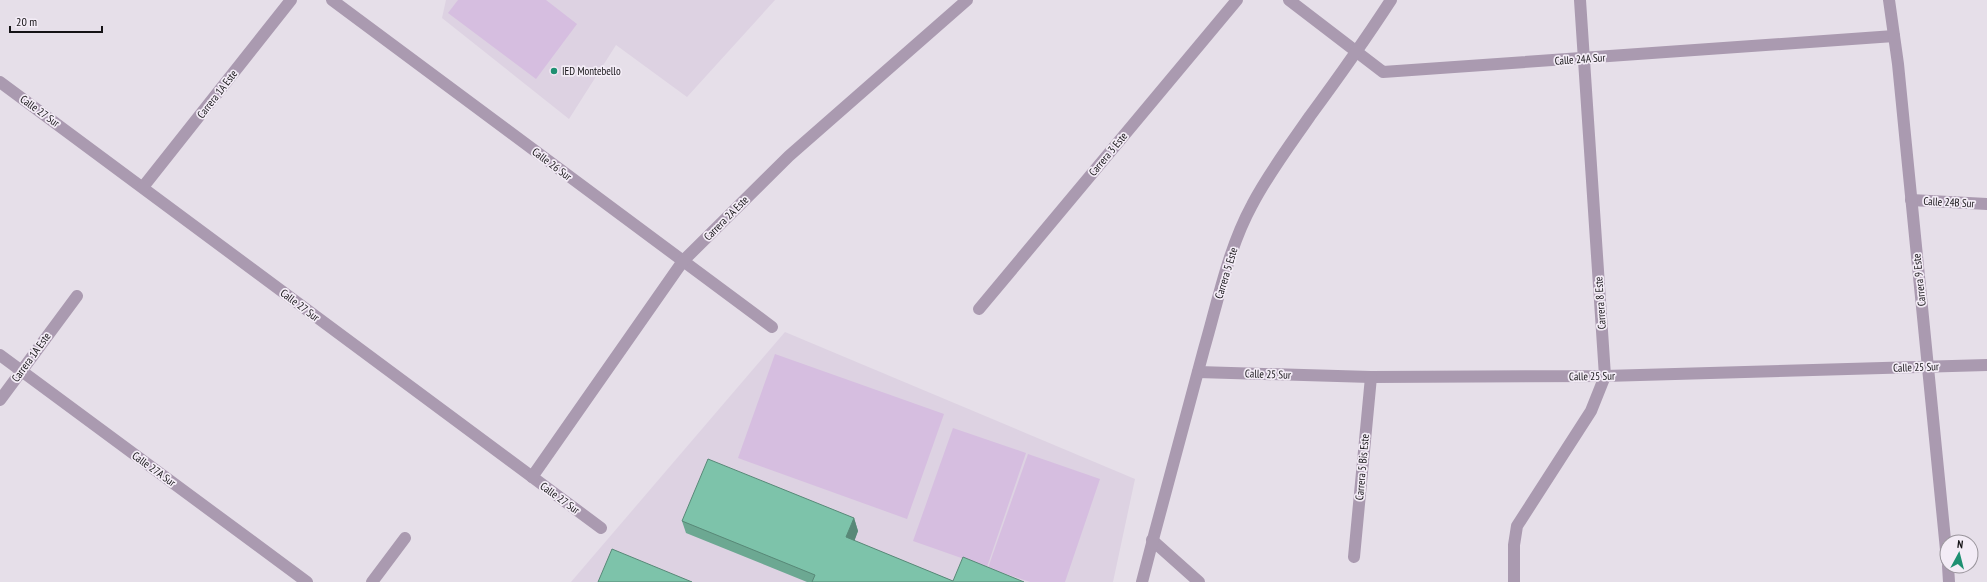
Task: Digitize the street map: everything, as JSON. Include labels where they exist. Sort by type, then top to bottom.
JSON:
[{"type":"street","name":"Carrera 1A Este","points":[[143,187],[291,0]]},
{"type":"street","name":"Calle 26 Sur","points":[[332,0],[772,327]]},
{"type":"street","name":"Carrera 2A Este","points":[[532,477],[683,261],[788,156],[967,0]]},
{"type":"street","name":"Carrera 3 Este","points":[[979,309],[1237,0]]},
{"type":"street","name":"Calle 24A Sur","points":[[1289,0],[1383,72],[1894,36]]},
{"type":"street","name":"Carrera 5 Este","points":[[1142,582],[1152,540],[1226,269],[1251,206],[1288,148],[1357,52],[1391,0]]},
{"type":"street","name":"Carrera 8 Este","points":[[1514,582],[1514,545],[1517,526],[1591,411],[1605,376],[1580,0]]},
{"type":"street","name":"Carrera 9 Este","points":[[1888,0],[1894,36],[1944,534]]},
{"type":"street","name":"Calle 27 Sur","points":[[0,82],[601,528]]},
{"type":"street","name":"Calle 24B Sur","points":[[1911,200],[1987,204]]},
{"type":"street","name":"Carrera 1A Este","points":[[0,400],[76,296]]},
{"type":"street","name":"Calle 27A Sur","points":[[0,356],[307,582]]},
{"type":"street","name":"Calle 25 Sur","points":[[1198,372],[1371,377],[1605,376],[1987,365]]},
{"type":"street","name":"Carrera 5 Bis Este","points":[[1354,557],[1371,377]]},
{"type":"street","points":[[372,582],[405,538]]},
{"type":"street","points":[[1152,540],[1199,582]]},
{"type":"shaded area","name":"IED Montebello","points":[[446,0],[775,0],[687,97],[616,45],[569,119],[442,18]]},
{"type":"shaded area","points":[[458,0],[546,0],[577,24],[536,79],[448,13]]},
{"type":"shaded area","points":[[785,332],[1135,479],[1113,582],[571,582]]},
{"type":"shaded area","points":[[775,354],[944,414],[907,519],[738,458]]},
{"type":"shaded area","points":[[953,428],[1026,453],[987,567],[913,541]]},
{"type":"shaded area","points":[[1028,454],[1100,479],[1065,582],[1030,582],[988,568]]},
{"type":"building","points":[[708,459],[854,518],[846,537],[953,581],[963,557],[1024,582],[812,582],[815,575],[682,521]]},
{"type":"building","points":[[612,549],[692,582],[598,582]]},
{"type":"place","name":"IED Montebello","points":[[554,71]]}]
